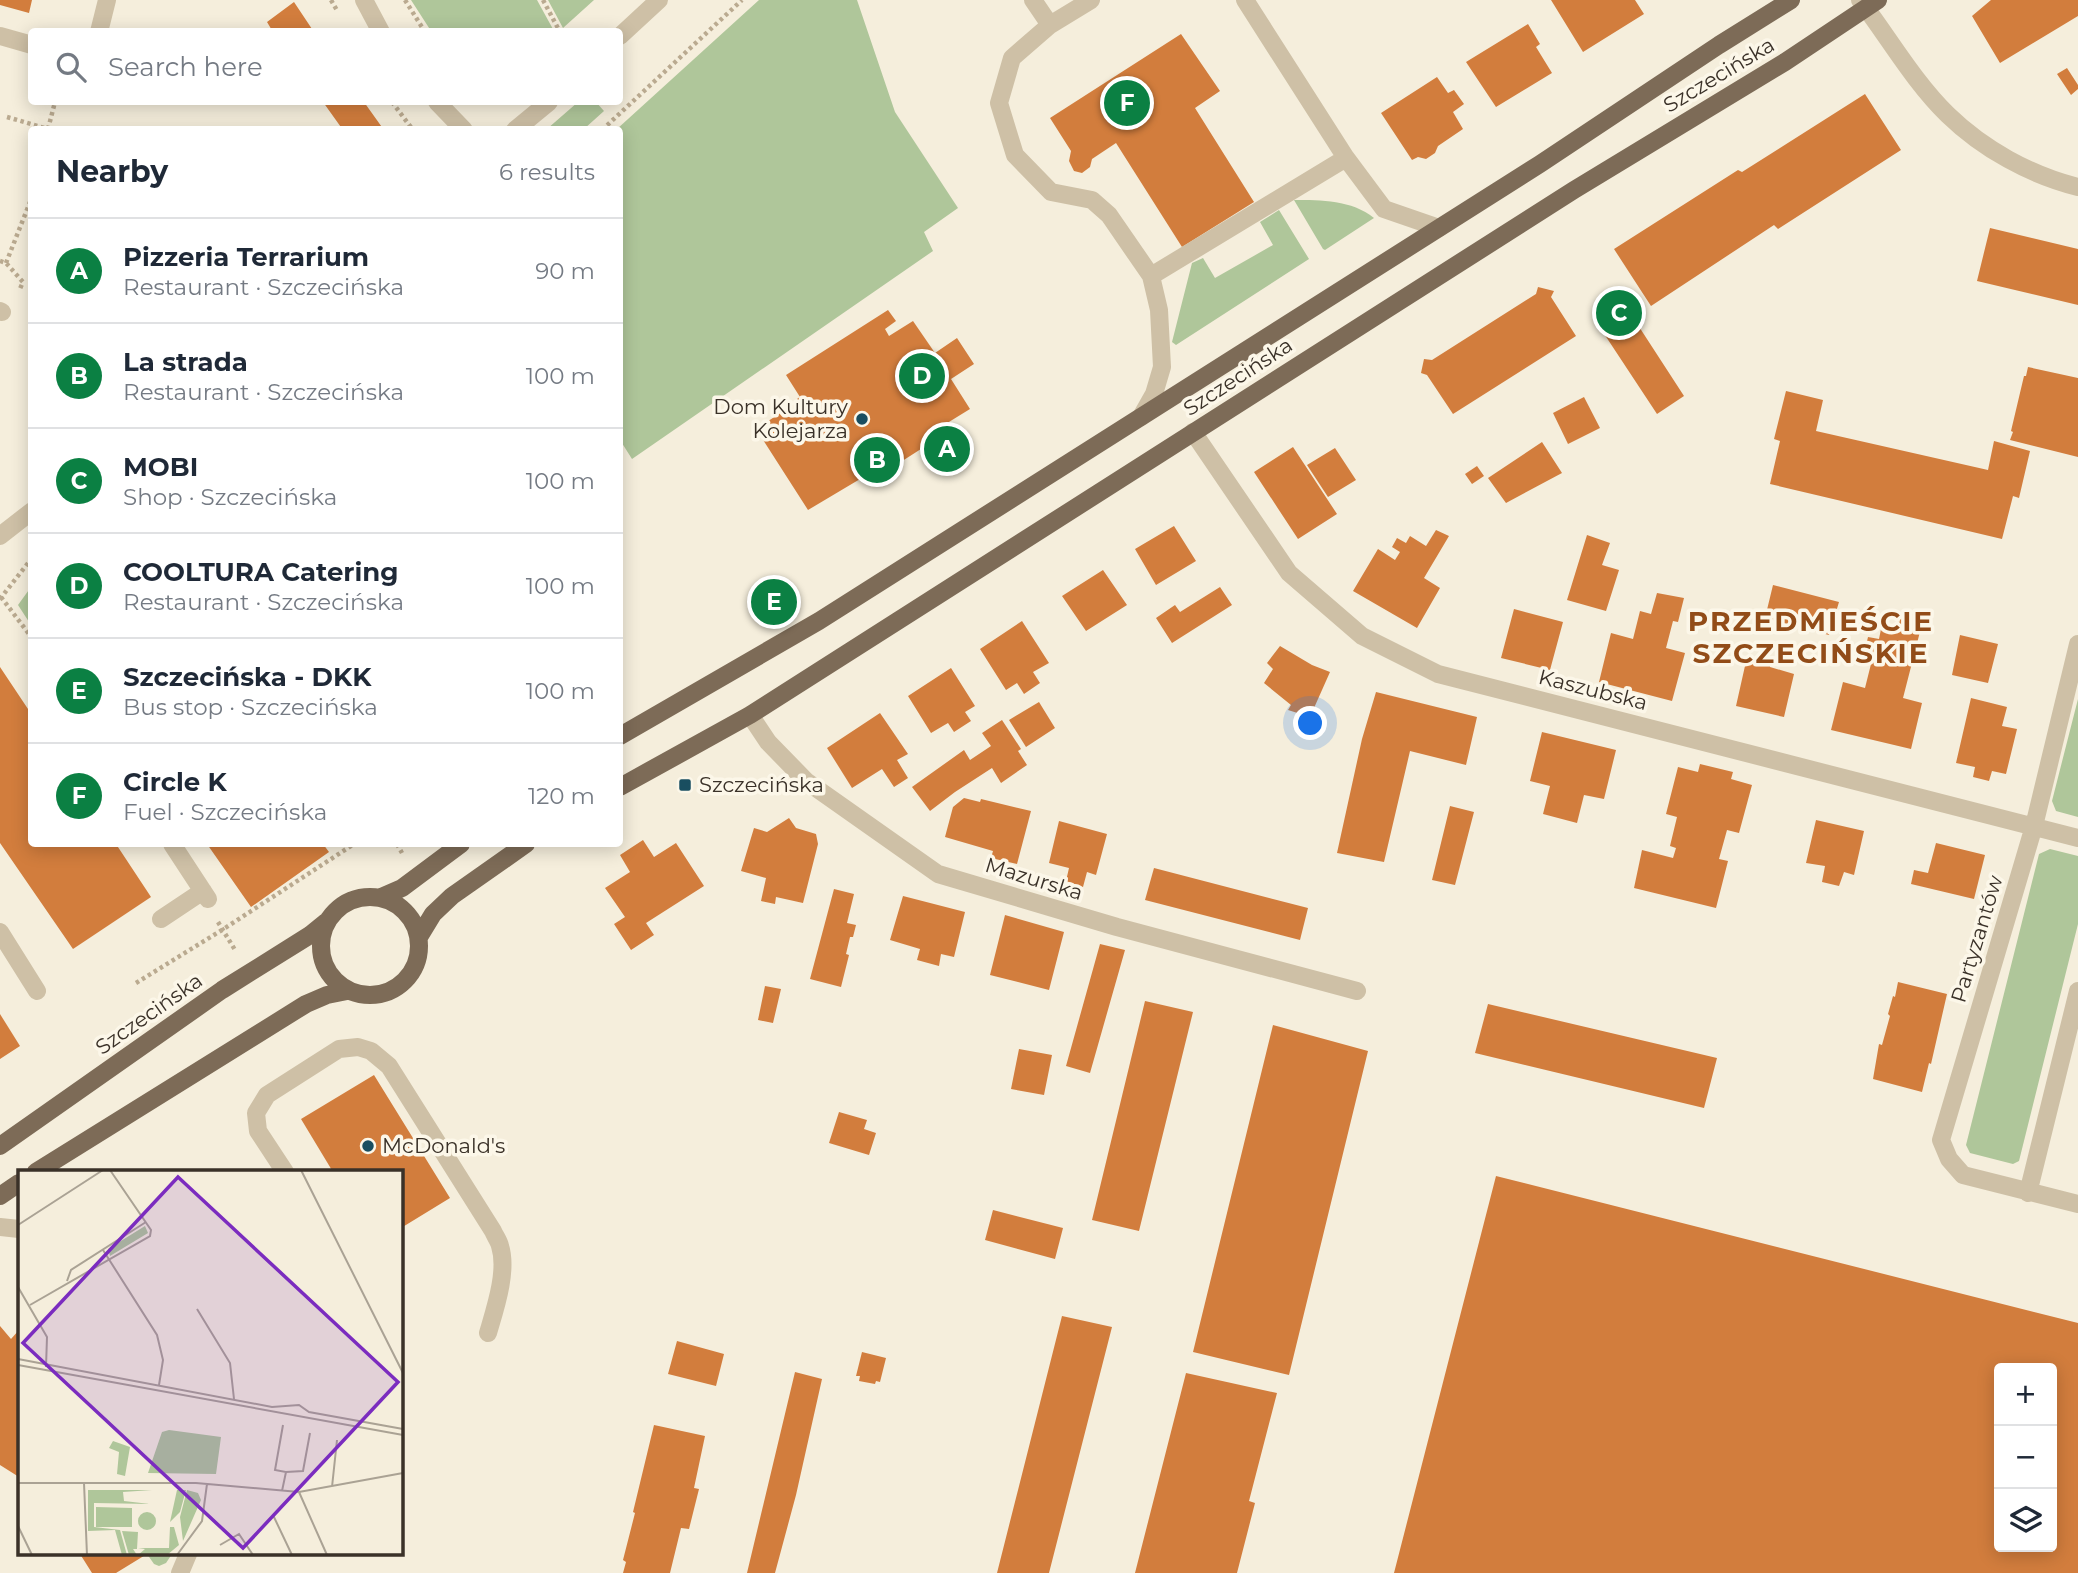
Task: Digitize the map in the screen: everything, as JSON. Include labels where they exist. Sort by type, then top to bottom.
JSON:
[{"type":"main road","name":"Szczecińska","points":[[623,734],[819,621],[1540,164],[1791,0]]},
{"type":"main road","name":"Szczecińska","points":[[623,785],[750,715],[1574,190],[1785,62],[1868,3]]},
{"type":"main road","points":[[379,898],[402,888],[457,847]]},
{"type":"main road","points":[[419,937],[433,914],[452,896],[522,847]]},
{"type":"main road","points":[[379,898],[393,903],[414,923],[419,937],[418,959],[408,979],[392,990],[368,996],[347,991],[334,981],[325,967],[321,951],[322,934],[331,915],[350,901],[379,898]]},
{"type":"main road","name":"Szczecińska","points":[[0,1146],[222,990],[327,922]]},
{"type":"main road","points":[[39,1170],[297,1009],[327,995],[347,991]]},
{"type":"main road","points":[[0,1196],[18,1184]]},
{"type":"street","points":[[100,28],[107,0]]},
{"type":"street","points":[[364,0],[379,28]]},
{"type":"street","points":[[623,33],[659,0]]},
{"type":"street","points":[[1033,0],[1050,25]]},
{"type":"street","points":[[1091,0],[1050,25],[1012,58],[999,103],[1015,155],[1051,192],[1092,200],[1109,215],[1151,276],[1159,310],[1162,368],[1154,394],[1141,417]]},
{"type":"street","points":[[1245,0],[1346,158],[1384,209],[1439,228]]},
{"type":"street","points":[[1868,3],[1923,86],[1948,115],[1987,147],[2024,166],[2078,187]]},
{"type":"street","points":[[0,36],[28,44]]},
{"type":"street","points":[[441,105],[460,126]]},
{"type":"street","points":[[520,126],[545,105]]},
{"type":"street","points":[[1151,276],[1346,158]]},
{"type":"street","name":"Kaszubska","points":[[1193,432],[1289,573],[1362,636],[1438,674],[2078,838]]},
{"type":"street","points":[[0,536],[28,514]]},
{"type":"street","name":"Partyzantów","points":[[2078,644],[2034,826],[1941,1140],[1949,1159],[1963,1175],[2078,1204]]},
{"type":"street","name":"Mazurska","points":[[750,715],[768,742],[807,781],[938,874],[1117,927],[1357,991]]},
{"type":"street","points":[[161,919],[206,895],[174,847]]},
{"type":"street","points":[[0,932],[37,991]]},
{"type":"street","points":[[2028,1193],[2078,991]]},
{"type":"street","points":[[284,1170],[258,1131],[256,1113],[267,1095],[339,1049],[358,1047],[371,1051],[389,1066],[501,1247],[502,1267],[497,1303],[488,1333]]},
{"type":"street","points":[[0,1227],[18,1229]]},
{"type":"street","points":[[180,1573],[187,1556]]},
{"type":"path","points":[[405,0],[422,28]]},
{"type":"path","points":[[543,0],[558,28]]},
{"type":"path","points":[[606,126],[742,0]]},
{"type":"path","points":[[49,126],[54,105]]},
{"type":"path","points":[[394,105],[410,126]]},
{"type":"path","points":[[7,117],[38,126]]},
{"type":"path","points":[[6,263],[28,207]]},
{"type":"path","points":[[28,563],[1,598],[28,633]]},
{"type":"path","points":[[136,983],[349,847]]},
{"type":"path","points":[[399,847],[402,853]]},
{"type":"path","points":[[225,934],[236,951]]},
{"type":"green space","points":[[411,0],[537,0],[552,28],[429,28]]},
{"type":"green space","points":[[548,0],[594,0],[563,28]]},
{"type":"green space","points":[[759,0],[857,0],[895,112],[958,208],[924,232],[933,251],[632,459],[623,445],[623,126],[620,126]]},
{"type":"green space","points":[[575,105],[599,105],[604,111],[587,126],[550,126]]},
{"type":"green space","points":[[1294,200],[1346,204],[1374,218],[1325,250]]},
{"type":"green space","points":[[1279,210],[1309,259],[1176,345],[1172,342],[1192,263],[1203,258],[1215,278],[1273,245],[1260,222]]},
{"type":"green space","points":[[28,591],[28,620],[18,605]]},
{"type":"green space","points":[[2078,699],[2078,817],[2056,811],[2052,801]]},
{"type":"green space","points":[[2050,849],[2078,856],[2078,924],[2019,1161],[2013,1164],[1970,1153],[1966,1145],[2039,854]]},
{"type":"green space","points":[[148,1556],[171,1556],[166,1563],[159,1566]]},
{"type":"building","points":[[0,0],[32,0],[29,13],[0,5]]},
{"type":"building","points":[[1551,0],[1635,0],[1644,14],[1583,52]]},
{"type":"building","points":[[1991,0],[2078,0],[2078,16],[2000,63],[1972,16]]},
{"type":"building","points":[[294,2],[311,28],[271,28],[267,22]]},
{"type":"building","points":[[1528,24],[1540,44],[1536,47],[1552,73],[1496,107],[1466,62]]},
{"type":"building","points":[[1181,34],[1220,91],[1195,108],[1254,202],[1182,247],[1116,143],[1092,159],[1090,167],[1082,173],[1074,171],[1069,161],[1071,151],[1050,118]]},
{"type":"building","points":[[2067,68],[2078,85],[2078,89],[2071,95],[2057,74]]},
{"type":"building","points":[[1437,77],[1448,93],[1454,90],[1464,104],[1453,112],[1463,129],[1438,146],[1435,153],[1426,159],[1418,157],[1412,160],[1381,113]]},
{"type":"building","points":[[1865,94],[1901,150],[1778,229],[1774,225],[1651,306],[1614,249]]},
{"type":"building","points":[[325,105],[366,105],[381,126],[340,126]]},
{"type":"building","points":[[1990,228],[2078,249],[2078,305],[1977,281]]},
{"type":"building","points":[[1538,287],[1554,291],[1551,297],[1576,336],[1453,414],[1427,375],[1421,373],[1424,359],[1432,360],[1536,294]]},
{"type":"building","points":[[1621,299],[1684,396],[1657,414],[1593,317]]},
{"type":"building","name":"Dom Kultury Kolejarza","points":[[888,310],[896,321],[885,329],[889,336],[913,321],[935,353],[957,338],[974,364],[951,379],[970,409],[931,433],[935,440],[896,465],[892,460],[808,510],[756,429],[799,401],[797,399],[800,397],[786,375]]},
{"type":"building","points":[[2028,367],[2078,378],[2078,457],[2010,440]]},
{"type":"building","points":[[1786,391],[1823,400],[1816,431],[1988,470],[1994,441],[2030,451],[2019,498],[2013,496],[2002,539],[1770,484],[1780,441],[1774,439]]},
{"type":"building","points":[[1584,397],[1600,428],[1568,444],[1553,413]]},
{"type":"building","points":[[1542,442],[1562,473],[1506,503],[1488,478]]},
{"type":"building","points":[[1293,447],[1337,514],[1298,539],[1254,472]]},
{"type":"building","points":[[1335,448],[1356,480],[1328,497],[1307,465]]},
{"type":"building","points":[[1477,466],[1484,476],[1472,484],[1465,474]]},
{"type":"building","points":[[1174,526],[1196,561],[1156,585],[1135,549]]},
{"type":"building","points":[[1436,530],[1449,536],[1424,578],[1440,588],[1417,628],[1353,591],[1378,549],[1395,560],[1400,552],[1392,547],[1397,538],[1406,543],[1410,536],[1426,546]]},
{"type":"building","points":[[1587,535],[1610,543],[1602,565],[1619,570],[1606,611],[1567,600]]},
{"type":"building","points":[[1103,570],[1127,605],[1086,631],[1062,596]]},
{"type":"building","points":[[1773,585],[1839,602],[1829,635],[1765,618]]},
{"type":"building","points":[[1220,587],[1232,605],[1172,643],[1156,618],[1175,605],[1180,612]]},
{"type":"building","points":[[1657,593],[1684,598],[1678,622],[1673,621],[1666,648],[1685,653],[1672,701],[1599,682],[1611,633],[1633,639],[1640,611],[1651,614]]},
{"type":"building","points":[[1514,609],[1563,622],[1550,670],[1501,658]]},
{"type":"building","points":[[1902,611],[1924,616],[1903,698],[1922,703],[1911,749],[1831,730],[1843,682],[1865,688],[1872,660],[1863,658],[1868,637],[1879,639],[1881,629],[1897,633]]},
{"type":"building","points":[[1022,621],[1049,663],[1033,672],[1040,683],[1024,694],[1017,683],[1006,690],[980,649]]},
{"type":"building","points":[[1960,635],[1998,644],[1988,683],[1952,675]]},
{"type":"building","points":[[1280,646],[1330,672],[1310,717],[1288,710],[1291,705],[1264,683],[1273,669],[1267,663]]},
{"type":"building","points":[[1747,657],[1770,662],[1770,667],[1794,674],[1784,717],[1736,706]]},
{"type":"building","points":[[0,667],[28,709],[28,847],[118,847],[151,897],[73,949],[0,843]]},
{"type":"building","points":[[951,668],[975,706],[965,712],[971,721],[954,732],[948,723],[931,733],[908,696]]},
{"type":"building","points":[[1376,692],[1477,717],[1466,765],[1410,751],[1384,862],[1337,853],[1362,739]]},
{"type":"building","points":[[1971,698],[2007,707],[2002,726],[2017,729],[2006,774],[1992,771],[1989,781],[1973,777],[1975,767],[1956,763]]},
{"type":"building","points":[[1039,702],[1055,728],[1026,747],[1009,720]]},
{"type":"building","points":[[880,713],[908,754],[897,760],[908,778],[894,787],[882,769],[852,788],[827,748]]},
{"type":"building","points":[[1002,720],[1021,749],[1018,751],[1027,765],[1001,783],[992,768],[930,811],[912,787],[964,750],[970,760],[991,746],[982,733]]},
{"type":"building","points":[[1542,732],[1616,750],[1604,799],[1584,795],[1577,823],[1543,814],[1550,786],[1530,781]]},
{"type":"building","points":[[1700,764],[1733,772],[1731,779],[1752,785],[1739,833],[1727,830],[1719,859],[1728,861],[1716,908],[1634,888],[1642,850],[1673,858],[1676,848],[1670,846],[1677,817],[1666,814],[1678,767],[1698,772]]},
{"type":"building","points":[[964,798],[980,802],[981,799],[1031,811],[1017,864],[991,858],[993,851],[945,837],[953,807]]},
{"type":"building","points":[[1450,806],[1474,812],[1455,885],[1432,880]]},
{"type":"building","points":[[789,818],[796,828],[816,834],[818,844],[803,903],[776,897],[775,904],[761,901],[766,878],[741,871],[754,828],[767,832]]},
{"type":"building","points":[[1816,820],[1864,831],[1854,875],[1844,872],[1839,886],[1822,882],[1825,866],[1806,863]]},
{"type":"building","points":[[1059,821],[1107,834],[1096,875],[1087,872],[1083,887],[1066,881],[1069,868],[1049,863]]},
{"type":"building","points":[[643,840],[654,857],[676,843],[704,886],[646,923],[654,935],[631,950],[614,924],[625,917],[605,888],[630,872],[620,855]]},
{"type":"building","points":[[1936,843],[1985,855],[1974,899],[1911,884],[1914,870],[1928,873]]},
{"type":"building","points":[[209,847],[325,847],[329,852],[251,907]]},
{"type":"building","points":[[1154,868],[1308,908],[1300,940],[1145,900]]},
{"type":"building","points":[[834,889],[854,894],[847,923],[856,925],[853,937],[850,937],[846,954],[849,955],[841,987],[810,979]]},
{"type":"building","points":[[903,896],[965,912],[954,957],[941,954],[939,966],[917,960],[920,949],[890,940]]},
{"type":"building","points":[[1005,915],[1064,932],[1049,990],[990,975]]},
{"type":"building","points":[[1100,944],[1125,950],[1090,1073],[1066,1066]]},
{"type":"building","points":[[1898,982],[1947,994],[1922,1092],[1873,1079],[1879,1044],[1882,1045]]},
{"type":"building","points":[[765,986],[781,989],[773,1023],[758,1020]]},
{"type":"building","points":[[1145,1001],[1193,1012],[1139,1231],[1092,1220]]},
{"type":"building","points":[[1488,1004],[1717,1058],[1704,1108],[1475,1053]]},
{"type":"building","points":[[0,1014],[20,1046],[0,1059]]},
{"type":"building","points":[[1273,1025],[1368,1051],[1289,1375],[1193,1352]]},
{"type":"building","points":[[1019,1049],[1052,1055],[1044,1095],[1011,1089]]},
{"type":"building","name":"McDonald's","points":[[374,1075],[450,1198],[402,1227],[402,1170],[332,1170],[301,1119]]},
{"type":"building","points":[[839,1112],[867,1120],[864,1129],[876,1133],[869,1155],[829,1143]]},
{"type":"building","points":[[1496,1176],[2078,1323],[2078,1573],[1394,1573]]},
{"type":"building","points":[[993,1210],[1063,1228],[1055,1259],[985,1240]]},
{"type":"building","points":[[1062,1316],[1112,1327],[1049,1573],[997,1573]]},
{"type":"building","points":[[0,1326],[11,1339],[18,1331],[18,1476],[0,1465]]},
{"type":"building","points":[[677,1341],[724,1354],[716,1386],[668,1374]]},
{"type":"building","points":[[862,1352],[886,1358],[880,1382],[876,1381],[875,1384],[859,1381],[860,1376],[856,1376]]},
{"type":"building","points":[[795,1372],[822,1379],[796,1495],[775,1573],[747,1573]]},
{"type":"building","points":[[1186,1373],[1277,1393],[1249,1501],[1255,1503],[1237,1573],[1135,1573]]},
{"type":"building","points":[[654,1425],[705,1436],[694,1488],[699,1489],[689,1529],[681,1528],[670,1573],[623,1573],[626,1562],[623,1560],[635,1513],[633,1512]]},
{"type":"building","points":[[81,1556],[144,1556],[116,1573],[92,1573]]},
{"type":"place","name":"Circle K","points":[[1127,103]]},
{"type":"place","name":"MOBI","points":[[1619,313]]},
{"type":"place","name":"COOLTURA Catering","points":[[922,376]]},
{"type":"place","name":"Dom Kultury Kolejarza","points":[[862,419]]},
{"type":"place","name":"Pizzeria Terrarium","points":[[947,449]]},
{"type":"place","name":"La strada","points":[[877,460]]},
{"type":"place","name":"Szczecińska - DKK","points":[[774,602]]},
{"type":"place","name":"Szczecińska","points":[[685,785]]},
{"type":"place","name":"McDonald's","points":[[368,1146]]},
{"type":"district","name":"PRZEDMIEŚCIE SZCZECIŃSKIE","points":[[1811,637]]}]
